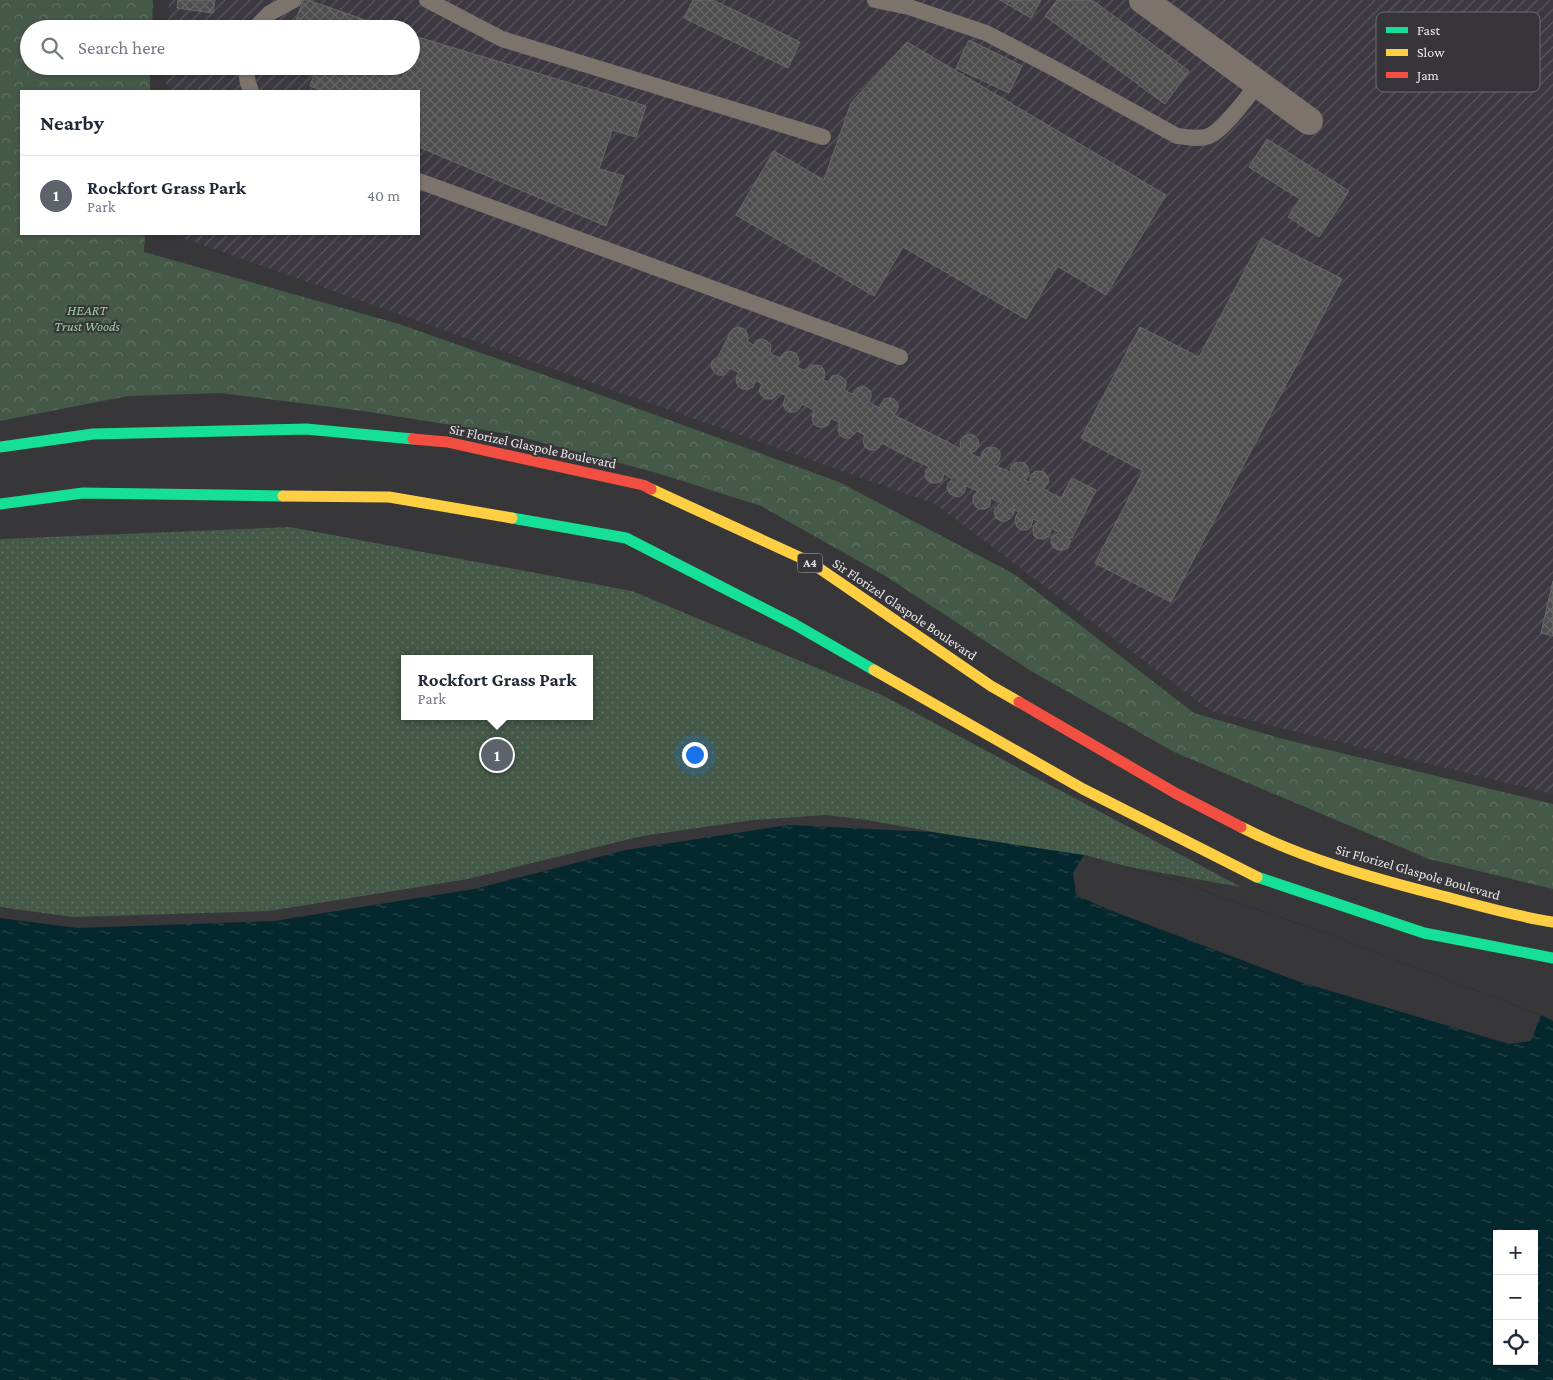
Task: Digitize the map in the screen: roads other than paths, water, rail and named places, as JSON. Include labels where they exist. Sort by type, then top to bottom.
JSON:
[{"type":"highway","name":"Sir Florizel Glaspole Boulevard","points":[[0,447],[92,434],[306,429],[447,442],[643,485],[810,562],[991,686],[1177,794],[1261,837],[1359,874],[1522,917],[1553,922]]},
{"type":"highway","points":[[0,504],[83,493],[390,497],[626,538],[794,624],[1083,789],[1260,878],[1424,933],[1553,958]]},
{"type":"street","points":[[1143,0],[1309,121]]},
{"type":"lane","points":[[263,20],[270,13],[294,0]]},
{"type":"lane","points":[[427,0],[502,38],[823,137]]},
{"type":"lane","points":[[875,0],[909,7],[986,33],[1177,136],[1209,136],[1221,127],[1258,84]]},
{"type":"lane","points":[[247,75],[251,90]]},
{"type":"lane","points":[[420,181],[900,357]]},
{"type":"water","points":[[788,825],[931,832],[1084,855],[1168,878],[1322,932],[1541,1015],[1553,1021],[1553,1380],[0,1380],[0,918],[77,928],[274,921],[474,889],[626,850]]},
{"type":"place","name":"Rockfort Grass Park","points":[[497,755]]},
{"type":"park label","name":"HEART Trust Woods","points":[[87,318]]}]
